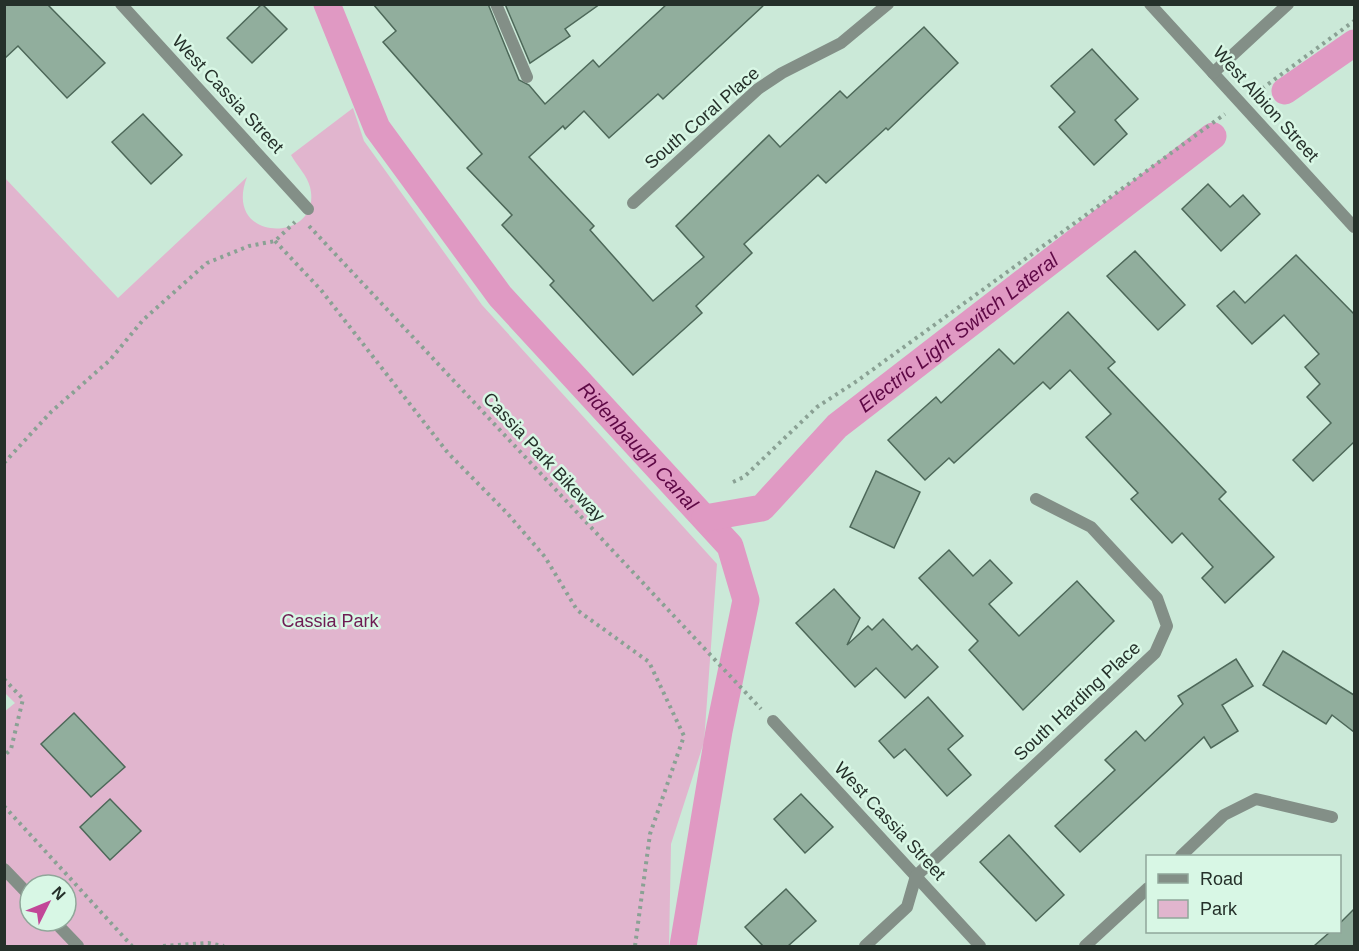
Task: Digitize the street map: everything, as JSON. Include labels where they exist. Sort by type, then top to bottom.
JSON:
[{"type":"street","name":"West Cassia Street","points":[[121,4],[308,209]]},
{"type":"street","points":[[496,4],[527,77]]},
{"type":"street","name":"South Coral Place","points":[[633,203],[758,89],[782,73],[841,43],[888,4]]},
{"type":"street","name":"West Albion Street","points":[[1150,4],[1354,227]]},
{"type":"street","points":[[1213,73],[1288,4]]},
{"type":"street","name":"South Harding Place","points":[[916,876],[1155,653],[1167,626],[1157,598],[1091,527],[1036,499]]},
{"type":"street","name":"West Cassia Street","points":[[773,721],[980,946]]},
{"type":"street","points":[[1181,855],[1224,815],[1256,799],[1332,817]]},
{"type":"street","points":[[4,869],[18,884]]},
{"type":"street","points":[[865,946],[907,908],[916,876]]},
{"type":"street","points":[[1085,946],[1146,890]]},
{"type":"street","points":[[66,933],[78,946]]},
{"type":"path","points":[[733,482],[744,477],[817,407],[1354,21]]},
{"type":"path","points":[[4,463],[51,412],[110,360],[143,320],[207,262],[249,246],[275,241],[308,209]]},
{"type":"path","name":"Cassia Park Bikeway","points":[[308,209],[302,219],[773,721]]},
{"type":"path","points":[[275,241],[321,291],[412,410],[448,453],[507,513],[545,557],[577,610],[649,662],[684,736],[650,834],[635,946]]},
{"type":"path","points":[[4,679],[23,699],[11,748],[4,756]]},
{"type":"path","points":[[4,806],[132,946]]},
{"type":"path","points":[[163,946],[208,943],[224,946]]},
{"type":"green space","name":"Cassia Park","points":[[353,108],[364,141],[482,305],[717,564],[704,742],[671,844],[669,946],[5,946],[4,712],[15,703],[4,692],[5,178],[118,298],[247,177],[243,199],[248,215],[259,225],[274,228],[289,227],[302,219],[310,206],[310,187],[291,155]]},
{"type":"building","points":[[4,4],[47,4],[105,63],[67,98],[18,46],[4,59]]},
{"type":"building","points":[[262,4],[287,29],[252,63],[227,38]]},
{"type":"building","points":[[373,4],[488,4],[519,80],[529,85],[545,104],[593,60],[599,67],[667,4],[765,4],[663,99],[658,94],[609,138],[584,111],[565,129],[563,126],[529,157],[594,226],[590,230],[653,301],[704,257],[676,226],[769,135],[780,147],[840,91],[847,98],[924,27],[958,63],[888,130],[886,128],[826,183],[818,175],[744,244],[752,253],[696,306],[702,313],[633,375],[550,285],[554,281],[502,225],[512,215],[467,168],[482,154],[383,42],[396,31]]},
{"type":"building","points":[[505,4],[600,4],[565,29],[570,36],[530,63]]},
{"type":"building","points":[[1092,49],[1138,99],[1115,120],[1127,134],[1094,165],[1059,127],[1075,112],[1051,86]]},
{"type":"building","points":[[143,114],[182,155],[151,184],[112,142]]},
{"type":"building","points":[[1208,184],[1230,207],[1243,195],[1260,214],[1221,251],[1182,209]]},
{"type":"building","points":[[1135,251],[1185,305],[1158,330],[1107,276]]},
{"type":"building","points":[[1296,255],[1354,314],[1354,442],[1313,481],[1293,460],[1331,423],[1307,397],[1320,384],[1305,367],[1319,354],[1284,315],[1252,344],[1217,306],[1234,291],[1245,303]]},
{"type":"building","points":[[1068,312],[1115,362],[1108,368],[1226,492],[1219,499],[1274,557],[1225,603],[1202,578],[1213,567],[1182,533],[1172,543],[1131,499],[1138,493],[1086,437],[1111,414],[1070,370],[1050,389],[1043,382],[954,463],[949,458],[925,480],[888,440],[936,397],[941,403],[999,349],[1014,364]]},
{"type":"building","points":[[876,471],[920,492],[894,548],[850,527]]},
{"type":"building","points":[[949,550],[973,576],[990,560],[1012,583],[989,604],[1019,636],[1077,581],[1114,621],[1023,710],[969,650],[978,641],[919,578]]},
{"type":"building","points":[[834,589],[860,618],[847,645],[868,626],[872,630],[883,619],[912,650],[917,645],[938,667],[905,698],[876,668],[855,687],[796,623]]},
{"type":"building","points":[[1283,651],[1354,695],[1354,732],[1332,715],[1326,724],[1263,685]]},
{"type":"building","points":[[1236,659],[1253,686],[1222,705],[1238,731],[1211,748],[1204,737],[1080,852],[1055,826],[1115,770],[1105,760],[1136,731],[1145,741],[1183,704],[1178,696]]},
{"type":"building","points":[[928,697],[963,736],[948,749],[971,775],[947,796],[905,749],[894,758],[879,741]]},
{"type":"building","points":[[74,713],[125,767],[91,797],[41,744]]},
{"type":"building","points":[[801,794],[833,827],[805,853],[774,819]]},
{"type":"building","points":[[110,799],[141,831],[110,860],[80,827]]},
{"type":"building","points":[[1009,835],[1064,895],[1036,921],[980,862]]},
{"type":"building","points":[[786,889],[816,921],[788,946],[763,946],[745,927]]},
{"type":"building","points":[[1354,909],[1354,946],[1314,946],[1329,933],[1341,933],[1341,922]]},
{"type":"waterway","name":"Ridenbaugh Canal","points":[[327,4],[377,128],[500,296],[730,546],[746,600],[719,731],[683,946]]},
{"type":"waterway","name":"Electric Light Switch Lateral","points":[[1285,91],[1354,43]]},
{"type":"waterway","name":"Electric Light Switch Lateral","points":[[705,518],[762,508],[837,426],[1213,136]]}]
